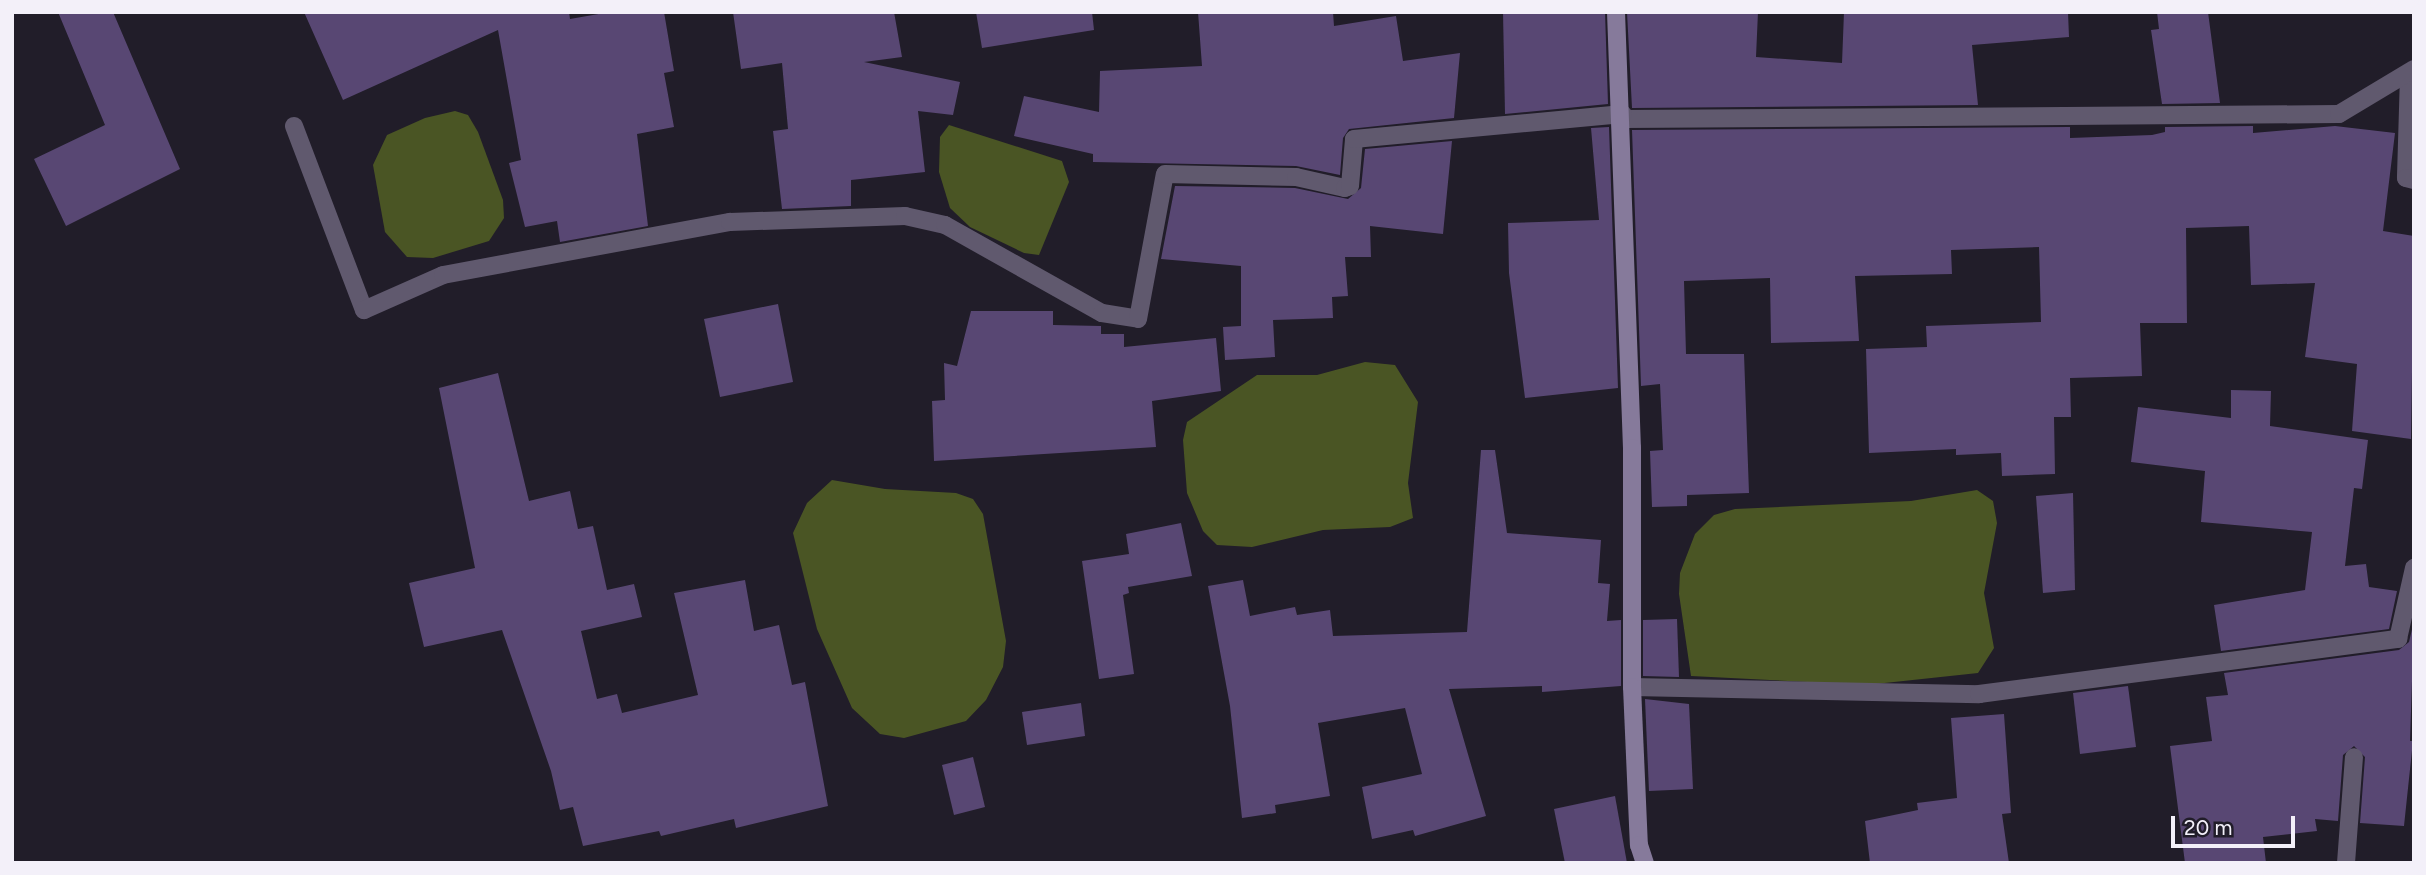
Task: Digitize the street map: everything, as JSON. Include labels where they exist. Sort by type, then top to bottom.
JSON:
[{"type":"street","points":[[1616,12],[1623,116],[1632,448],[1632,687],[1639,845],[1645,863]]},
{"type":"street","points":[[294,126],[364,310],[443,275],[730,222],[905,216],[945,225],[1102,313],[1138,320],[1165,174],[1296,177],[1345,188],[1350,186],[1354,139],[1623,116],[2339,114],[2411,72]]},
{"type":"street","points":[[2411,72],[2406,178],[2414,180]]},
{"type":"street","points":[[1632,687],[1979,694],[2398,639],[2414,568]]},
{"type":"street","points":[[2346,863],[2354,757]]},
{"type":"shaded area","points":[[455,111],[468,115],[478,132],[503,200],[504,218],[489,241],[433,258],[407,257],[385,232],[373,165],[387,135],[425,118]]},
{"type":"shaded area","points":[[949,125],[1062,161],[1069,182],[1039,255],[1024,253],[970,227],[950,208],[939,172],[940,137]]},
{"type":"shaded area","points":[[1365,362],[1395,365],[1418,402],[1408,483],[1413,518],[1390,527],[1323,530],[1252,547],[1217,545],[1203,531],[1187,493],[1183,440],[1187,422],[1257,375],[1317,375]]},
{"type":"shaded area","points":[[832,480],[885,489],[956,493],[973,499],[983,514],[1006,641],[1003,667],[986,700],[966,721],[904,738],[880,734],[852,708],[817,629],[793,533],[807,503]]},
{"type":"shaded area","points":[[1977,490],[1993,501],[1997,523],[1984,593],[1994,648],[1978,673],[1866,685],[1691,676],[1679,594],[1680,573],[1695,534],[1714,515],[1735,509],[1911,501]]},
{"type":"building","points":[[58,12],[113,12],[180,169],[66,226],[34,159],[105,125]]},
{"type":"building","points":[[304,12],[569,12],[570,19],[610,12],[664,12],[674,71],[664,73],[674,127],[637,134],[648,226],[560,242],[557,221],[525,227],[509,163],[521,160],[498,30],[343,100]]},
{"type":"building","points":[[733,12],[894,12],[902,57],[864,62],[960,82],[953,115],[918,111],[925,172],[851,180],[851,206],[782,209],[773,131],[788,129],[782,63],[741,69]]},
{"type":"building","points":[[976,12],[1092,12],[1094,30],[982,48]]},
{"type":"building","points":[[1198,12],[1333,12],[1334,26],[1396,16],[1403,61],[1460,53],[1454,118],[1349,129],[1343,138],[1340,175],[1296,166],[1093,162],[1093,154],[1014,136],[1024,96],[1099,112],[1100,71],[1202,66]]},
{"type":"building","points":[[1503,12],[1605,12],[1608,104],[1505,114]]},
{"type":"building","points":[[1627,12],[1758,12],[1756,57],[1842,63],[1844,12],[2068,12],[2069,37],[1972,45],[1978,105],[1632,108]]},
{"type":"building","points":[[2157,12],[2208,12],[2220,103],[2162,104],[2151,30],[2159,29]]},
{"type":"building","points":[[2253,126],[2253,133],[2335,126],[2395,133],[2383,231],[2414,236],[2411,439],[2352,431],[2357,364],[2305,357],[2315,283],[2251,285],[2249,226],[2186,228],[2187,323],[2140,323],[2142,376],[2070,378],[2071,417],[2054,417],[2055,474],[2002,476],[2001,453],[1956,455],[1956,449],[1869,453],[1866,349],[1927,347],[1926,326],[2041,322],[2039,247],[1951,250],[1952,274],[1855,276],[1859,341],[1771,343],[1770,278],[1684,281],[1686,354],[1744,354],[1749,493],[1687,495],[1687,506],[1652,507],[1650,451],[1663,450],[1660,384],[1641,386],[1632,130],[2070,127],[2070,138],[2152,135],[2165,132],[2165,127]]},
{"type":"building","points":[[1609,127],[1618,388],[1525,398],[1509,273],[1508,223],[1599,220],[1591,128]]},
{"type":"building","points":[[1452,141],[1443,234],[1370,226],[1371,257],[1345,257],[1348,296],[1332,297],[1333,318],[1273,320],[1275,357],[1225,360],[1223,327],[1241,326],[1241,266],[1161,259],[1175,186],[1295,188],[1348,199],[1361,188],[1365,149]]},
{"type":"building","points":[[778,304],[793,382],[720,397],[704,319]]},
{"type":"building","points":[[971,311],[1053,311],[1053,325],[1101,326],[1101,334],[1124,334],[1124,347],[1216,338],[1221,391],[1152,401],[1156,447],[934,461],[932,401],[945,400],[944,363],[957,366]]},
{"type":"building","points":[[498,373],[529,501],[570,491],[578,529],[593,526],[607,590],[634,584],[642,617],[581,631],[597,699],[617,694],[622,713],[698,695],[674,593],[745,580],[754,631],[779,625],[792,685],[805,682],[828,806],[736,828],[734,819],[661,836],[659,831],[583,846],[573,807],[560,810],[551,771],[502,630],[424,647],[409,583],[475,568],[439,388]]},
{"type":"building","points":[[2231,390],[2271,391],[2270,426],[2368,440],[2362,489],[2354,488],[2345,566],[2366,564],[2369,587],[2397,591],[2389,629],[2221,651],[2214,605],[2305,590],[2312,532],[2201,522],[2205,471],[2131,462],[2138,407],[2231,418]]},
{"type":"building","points":[[1481,450],[1495,450],[1507,533],[1601,540],[1598,583],[1610,584],[1607,621],[1621,620],[1621,686],[1542,692],[1542,686],[1449,689],[1486,816],[1415,836],[1413,830],[1372,839],[1362,787],[1422,774],[1405,708],[1318,723],[1330,796],[1275,805],[1276,813],[1242,818],[1230,706],[1208,586],[1243,580],[1250,616],[1295,607],[1297,615],[1330,610],[1333,636],[1467,632]]},
{"type":"building","points":[[2073,493],[2075,590],[2043,593],[2036,496]]},
{"type":"building","points":[[1181,523],[1192,576],[1128,587],[1129,593],[1123,595],[1134,674],[1099,679],[1082,561],[1129,554],[1126,534]]},
{"type":"building","points":[[1677,619],[1679,677],[1643,676],[1643,620]]},
{"type":"building","points":[[2414,621],[2410,741],[2413,741],[2404,826],[2360,823],[2365,757],[2354,746],[2343,755],[2338,821],[2315,819],[2317,831],[2263,837],[2266,863],[2185,863],[2170,746],[2212,741],[2206,697],[2228,695],[2224,673],[2399,650],[2409,642]]},
{"type":"building","points":[[2128,686],[2136,747],[2080,754],[2073,693]]},
{"type":"building","points":[[1645,699],[1689,704],[1693,789],[1649,791]]},
{"type":"building","points":[[1081,703],[1085,736],[1027,745],[1022,712]]},
{"type":"building","points":[[2004,714],[2011,813],[2002,814],[2009,863],[1870,863],[1865,821],[1918,810],[1917,803],[1957,798],[1951,718]]},
{"type":"building","points":[[973,757],[985,807],[954,815],[942,765]]},
{"type":"building","points":[[1615,796],[1627,863],[1565,863],[1554,809]]}]
